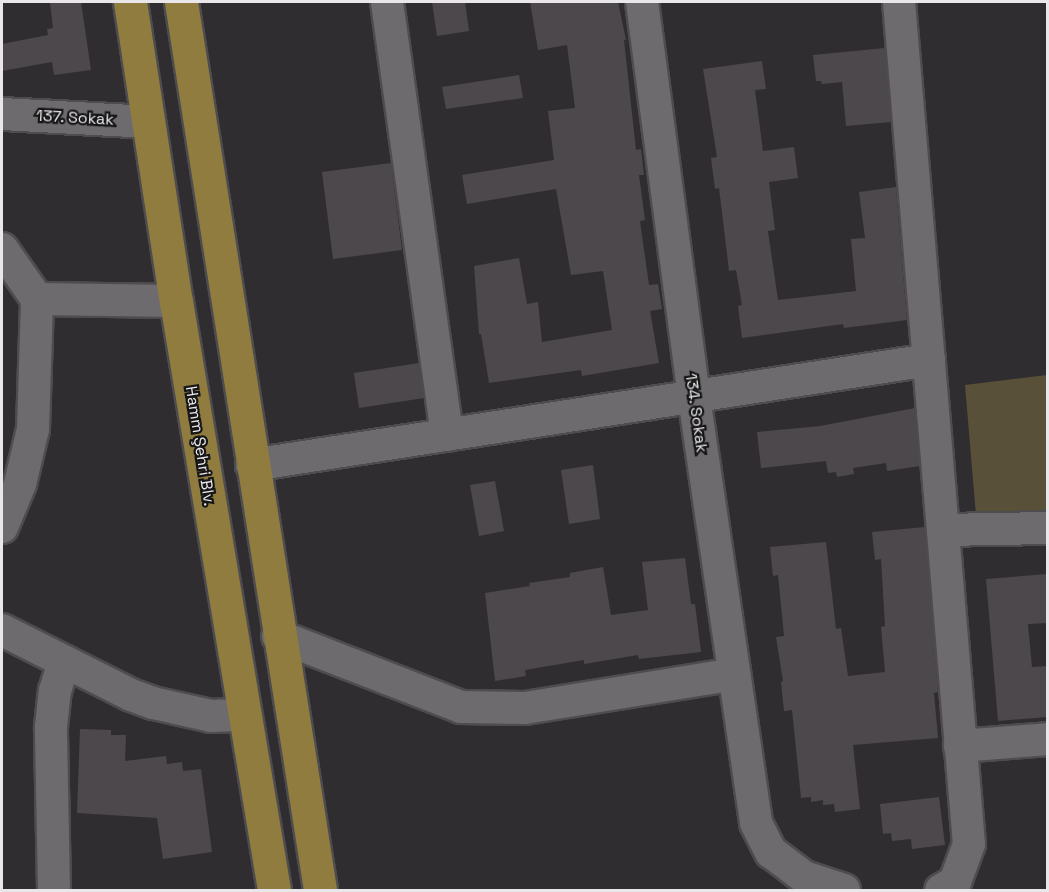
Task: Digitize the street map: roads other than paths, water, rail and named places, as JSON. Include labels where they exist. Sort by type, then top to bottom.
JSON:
[{"type":"main road","name":"Hamm Şehri Blv.","points":[[130,2],[176,301],[274,891]]},
{"type":"main road","points":[[181,2],[278,636],[320,891]]},
{"type":"street","points":[[387,2],[447,435]]},
{"type":"street","name":"134. Sokak","points":[[642,2],[694,397],[756,824],[771,852],[804,877],[844,891]]},
{"type":"street","points":[[898,2],[969,844],[955,882],[941,891]]},
{"type":"street","name":"137. Sokak","points":[[2,114],[149,122]]},
{"type":"street","points":[[2,249],[37,299],[33,429],[11,480],[2,527]]},
{"type":"street","points":[[37,299],[176,301]]},
{"type":"street","points":[[252,465],[929,360]]},
{"type":"street","points":[[943,530],[1047,528]]},
{"type":"street","points":[[2,630],[153,703],[211,716],[245,715]]},
{"type":"street","points":[[278,636],[461,707],[525,708],[734,674]]},
{"type":"street","points":[[54,891],[51,727],[55,691],[64,661]]},
{"type":"street","points":[[960,746],[1047,740]]}]
